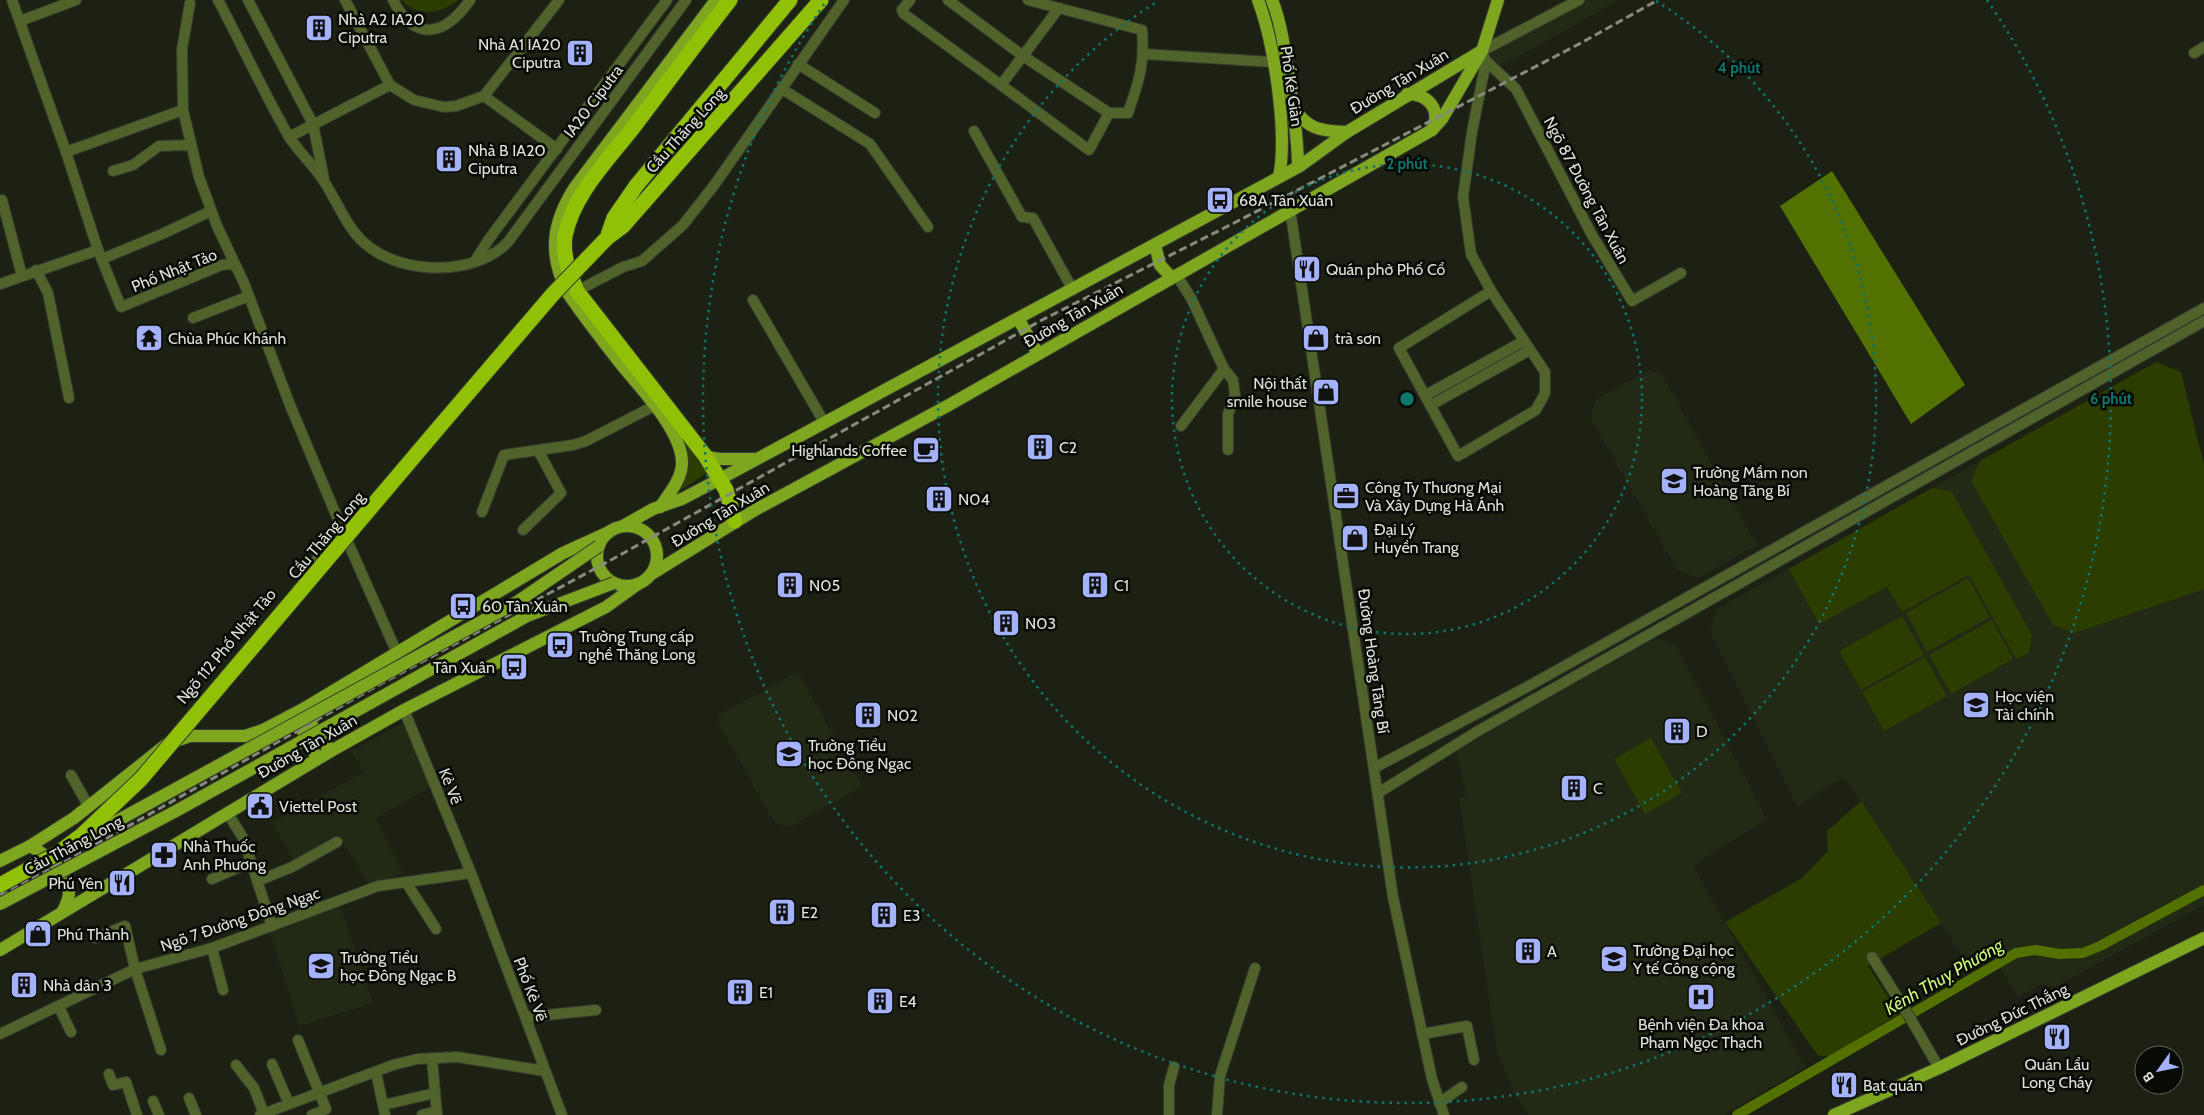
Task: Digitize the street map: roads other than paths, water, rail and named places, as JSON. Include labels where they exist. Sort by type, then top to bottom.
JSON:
[{"type":"highway","points":[[730,0],[579,200],[569,221],[565,237],[567,267],[577,291],[706,457],[730,499],[735,521]]},
{"type":"highway","points":[[724,79],[762,22],[780,0]]},
{"type":"highway","points":[[724,79],[790,0]]},
{"type":"highway","points":[[786,42],[821,0]]},
{"type":"highway","points":[[786,42],[830,0]]},
{"type":"highway","name":"Cầu Thăng Long","points":[[0,885],[58,853],[82,835],[141,780],[553,294],[607,238],[623,226],[786,42]]},
{"type":"highway","name":"Cầu Thăng Long","points":[[607,238],[614,218],[636,186],[724,79]]},
{"type":"main road","points":[[660,506],[678,480],[682,462],[680,447],[672,431],[654,406],[567,292],[558,274],[554,244],[556,227],[566,201],[575,187],[716,0]]},
{"type":"main road","name":"Phố Kẻ Giàn","points":[[1258,0],[1267,30],[1273,62],[1282,136],[1279,177]]},
{"type":"main road","name":"Phố Kẻ Giàn","points":[[1272,0],[1280,26],[1293,107],[1298,167]]},
{"type":"main road","name":"Đường Tân Xuân","points":[[650,575],[735,521],[1038,354],[1290,209],[1432,130],[1442,120],[1484,56],[1498,0]]},
{"type":"main road","name":"Đường Tân Xuân","points":[[623,526],[660,506],[682,499],[720,480],[824,422],[1155,246],[1298,167],[1346,132],[1408,94],[1484,56]]},
{"type":"main road","points":[[1408,94],[1423,96],[1432,104],[1436,117],[1432,130]]},
{"type":"main road","points":[[1293,107],[1301,119],[1313,128],[1346,132]]},
{"type":"main road","points":[[1155,246],[1156,257],[1160,264],[1174,276]]},
{"type":"main road","points":[[1019,320],[1038,354]]},
{"type":"main road","points":[[706,457],[720,459],[758,458]]},
{"type":"main road","points":[[0,861],[30,846],[89,807],[153,754],[176,740],[190,736],[245,736],[263,730],[305,708],[563,553],[608,532],[623,526],[638,529],[651,538],[656,561],[650,575],[638,584],[626,586],[614,583],[608,579],[599,568],[597,560],[599,546],[608,532]]},
{"type":"main road","name":"Cầu Thăng Long","points":[[0,877],[88,836],[517,602],[599,546]]},
{"type":"main road","name":"Cầu Thăng Long","points":[[0,904],[176,811],[527,616],[614,583]]},
{"type":"main road","name":"Đường Tân Xuân","points":[[0,950],[317,759],[404,710],[606,607],[638,584]]},
{"type":"main road","points":[[305,708],[315,732],[331,751]]},
{"type":"main road","points":[[290,716],[307,736],[317,759]]},
{"type":"main road","points":[[30,846],[53,862],[67,884],[68,898],[63,911]]},
{"type":"main road","name":"Đường Đức Thắng","points":[[1834,1115],[1939,1068],[2204,938]]},
{"type":"street","name":"Phố Nhật Tảo","points":[[12,0],[100,254],[121,307],[222,265],[232,264],[236,267],[249,296],[290,405],[342,530],[397,653]]},
{"type":"street","points":[[20,21],[76,0]]},
{"type":"street","points":[[218,0],[289,136],[325,182],[350,224],[367,246],[408,265],[442,268],[456,267],[475,261]]},
{"type":"street","points":[[248,0],[313,124],[325,182]]},
{"type":"street","points":[[345,0],[390,85],[414,100],[444,107],[456,106],[484,96],[559,0]]},
{"type":"street","points":[[393,0],[405,19],[426,30],[442,28],[455,19],[470,0]]},
{"type":"street","name":"IA20 Ciputra","points":[[475,261],[499,251],[508,242],[686,0]]},
{"type":"street","points":[[577,291],[623,267],[642,261],[683,225],[715,184],[844,0]]},
{"type":"street","points":[[910,0],[902,10],[904,14],[1089,150],[1109,113]]},
{"type":"street","points":[[948,0],[1023,56],[1109,113],[1128,113],[1140,80],[1144,54],[1142,30],[1028,0]]},
{"type":"street","points":[[1491,292],[1398,348],[1458,456],[1536,410],[1545,393],[1545,372],[1491,292],[1472,254],[1463,197],[1484,56],[1579,0]]},
{"type":"street","points":[[662,2],[676,14]]},
{"type":"street","name":"IA20 Ciputra","points":[[475,261],[662,2]]},
{"type":"street","points":[[190,3],[182,49],[183,110],[191,145],[211,211],[236,267]]},
{"type":"street","points":[[1001,85],[1059,8]]},
{"type":"street","points":[[2194,53],[2204,47]]},
{"type":"street","points":[[1144,54],[1273,62]]},
{"type":"street","name":"Ngõ 87 Đường Tân Xuân","points":[[1484,56],[1516,89],[1592,235],[1632,301],[1681,272]]},
{"type":"street","points":[[798,64],[875,113]]},
{"type":"street","points":[[289,136],[390,85]]},
{"type":"street","points":[[782,89],[870,144],[928,227]]},
{"type":"street","points":[[484,96],[557,149]]},
{"type":"street","points":[[66,152],[183,110]]},
{"type":"street","points":[[974,131],[1022,217],[1033,218],[1073,290]]},
{"type":"street","points":[[113,170],[133,165],[159,146],[191,145]]},
{"type":"street","points":[[2,200],[22,276]]},
{"type":"street","name":"Đường Hoàng Tăng Bí","points":[[1290,209],[1393,897],[1422,1034],[1439,1103],[1444,1115]]},
{"type":"street","points":[[0,284],[36,270],[100,254],[162,234],[211,211]]},
{"type":"street","points":[[36,270],[48,293],[69,398]]},
{"type":"street","points":[[1174,276],[1191,298],[1224,369],[1233,380],[1235,394],[1228,414],[1228,450]]},
{"type":"street","points":[[193,318],[249,296]]},
{"type":"street","points":[[753,300],[824,422]]},
{"type":"street","points":[[1374,768],[1527,688],[2204,308]]},
{"type":"street","points":[[1378,793],[1504,716],[2204,321]]},
{"type":"street","points":[[1428,400],[1524,341]]},
{"type":"street","points":[[1428,400],[1530,350]]},
{"type":"street","points":[[1182,426],[1224,369]]},
{"type":"street","points":[[482,512],[504,455],[586,441],[654,406]]},
{"type":"street","points":[[523,530],[561,493],[538,450]]},
{"type":"street","name":"Ngõ 112 Phố Nhật Tảo","points":[[176,740],[184,721],[192,709],[342,530]]},
{"type":"street","name":"Kẻ Vẽ","points":[[404,710],[471,873]]},
{"type":"street","points":[[71,775],[89,807]]},
{"type":"street","points":[[227,812],[243,838],[272,926]]},
{"type":"street","points":[[258,881],[292,867],[337,842]]},
{"type":"street","points":[[212,879],[251,862]]},
{"type":"street","name":"Ngõ 7 Đường Đông Ngạc","points":[[0,1034],[135,969],[212,948],[378,886],[471,873]]},
{"type":"street","name":"Phố Kẻ Vẽ","points":[[471,873],[562,1115]]},
{"type":"street","points":[[406,882],[436,929]]},
{"type":"street","points":[[95,938],[125,926],[135,969],[161,1050]]},
{"type":"street","points":[[212,948],[223,990]]},
{"type":"street","points":[[1872,957],[1910,1016],[1939,1068]]},
{"type":"street","points":[[1217,1115],[1220,1076],[1255,968]]},
{"type":"street","points":[[58,1007],[71,1032]]},
{"type":"street","points":[[526,1017],[596,1010]]},
{"type":"street","points":[[1422,1034],[1467,1026],[1474,1060]]},
{"type":"street","points":[[298,1040],[326,1109],[312,1115]]},
{"type":"street","points":[[236,1065],[254,1088],[262,1114],[393,1065],[417,1059],[457,1057],[545,1071]]},
{"type":"street","points":[[422,1115],[437,1113],[432,1058]]},
{"type":"street","points":[[272,1064],[289,1104]]},
{"type":"street","points":[[1169,1115],[1169,1085],[1174,1067]]},
{"type":"street","points":[[376,1072],[384,1110],[435,1093]]},
{"type":"street","points":[[108,1074],[113,1086],[126,1082],[137,1115]]},
{"type":"street","points":[[1439,1103],[1462,1086]]},
{"type":"street","points":[[189,1098],[196,1115]]},
{"type":"street","points":[[153,1101],[159,1115]]},
{"type":"waterway","name":"Kênh Thuỵ Phương","points":[[1737,1115],[2016,953],[2036,950],[2059,954],[2083,953],[2100,946],[2204,890]]},
{"type":"railway","points":[[0,895],[68,860],[377,686],[611,560],[1042,320],[1581,43],[1658,0]]},
{"type":"place","name":"Nhà A2 IA20 Ciputra","points":[[319,28]]},
{"type":"place","name":"Nhà A1 IA20 Ciputra","points":[[580,53]]},
{"type":"place","name":"Nhà B IA20 Ciputra","points":[[449,159]]},
{"type":"place","name":"68A Tân Xuân","points":[[1220,200]]},
{"type":"place","name":"Quán phở Phố Cổ","points":[[1307,269]]},
{"type":"place","name":"Chùa Phúc Khánh","points":[[149,338]]},
{"type":"place","name":"trà sơn","points":[[1316,338]]},
{"type":"place","name":"Nội thất smile house","points":[[1326,392]]},
{"type":"place","name":"C2","points":[[1040,447]]},
{"type":"place","name":"Highlands Coffee","points":[[926,450]]},
{"type":"place","name":"Trường Mầm non Hoàng Tăng Bí","points":[[1674,481]]},
{"type":"place","name":"Công Ty Thương Mại Và Xây Dựng Hà Ánh","points":[[1346,496]]},
{"type":"place","name":"N04","points":[[939,499]]},
{"type":"place","name":"Đại Lý Huyền Trang","points":[[1355,538]]},
{"type":"place","name":"N05","points":[[790,585]]},
{"type":"place","name":"C1","points":[[1095,585]]},
{"type":"place","name":"60 Tân Xuân","points":[[463,606]]},
{"type":"place","name":"N03","points":[[1006,623]]},
{"type":"place","name":"Trường Trung cấp nghề Thăng Long","points":[[560,645]]},
{"type":"place","name":"Tân Xuân","points":[[514,667]]},
{"type":"place","name":"Học viện Tài chính","points":[[1976,705]]},
{"type":"place","name":"N02","points":[[868,715]]},
{"type":"place","name":"D","points":[[1677,731]]},
{"type":"place","name":"Trường Tiểu học Đông Ngạc","points":[[789,754]]},
{"type":"place","name":"C","points":[[1574,788]]},
{"type":"place","name":"Viettel Post","points":[[260,806]]},
{"type":"place","name":"Nhà Thuốc Anh Phương","points":[[164,855]]},
{"type":"place","name":"Phú Yên","points":[[122,883]]},
{"type":"place","name":"E2","points":[[782,912]]},
{"type":"place","name":"E3","points":[[884,915]]},
{"type":"place","name":"Phú Thành","points":[[38,934]]},
{"type":"place","name":"A","points":[[1528,951]]},
{"type":"place","name":"Trường Đại học Y tế Công cộng","points":[[1614,959]]},
{"type":"place","name":"Trường Tiểu học Đông Ngạc B","points":[[321,966]]},
{"type":"place","name":"Nhà dân 3","points":[[24,985]]},
{"type":"place","name":"E1","points":[[740,992]]},
{"type":"place","name":"Bệnh viện Đa khoa Phạm Ngọc Thạch","points":[[1701,997]]},
{"type":"place","name":"E4","points":[[880,1001]]},
{"type":"place","name":"Quán Lẩu Long Cháy","points":[[2057,1037]]},
{"type":"place","name":"Bạt quán","points":[[1844,1085]]}]
